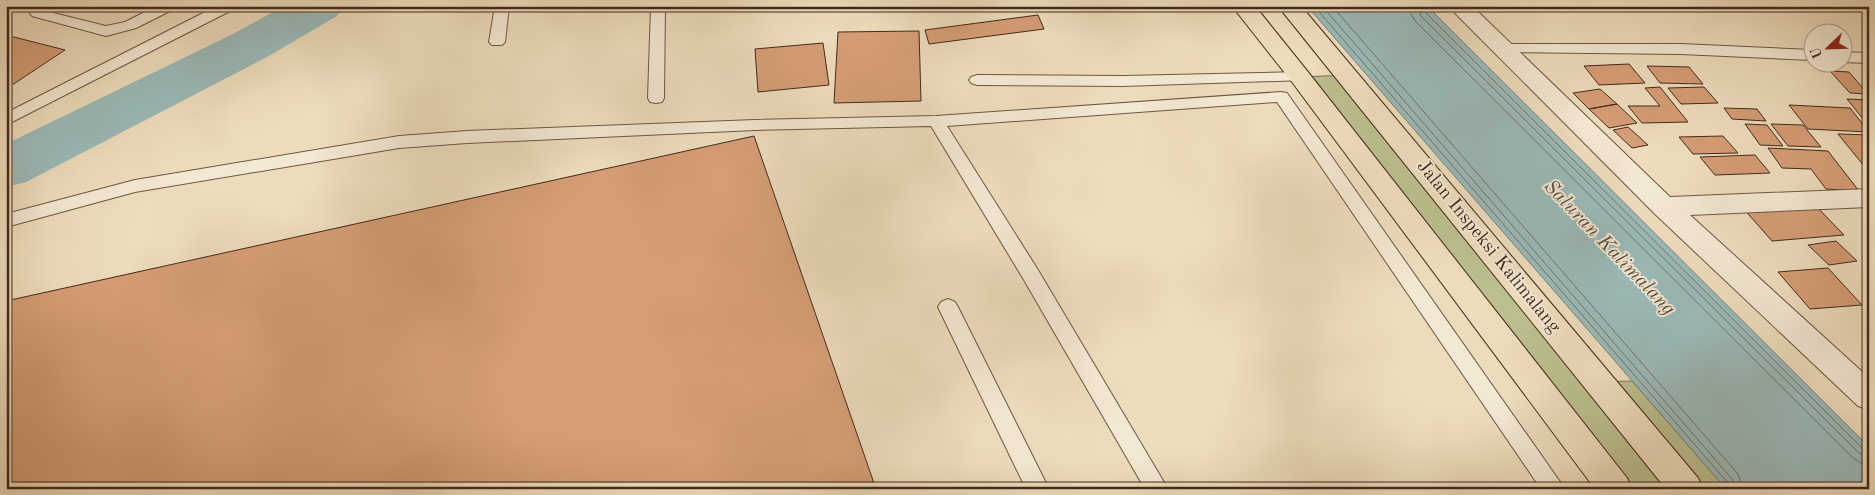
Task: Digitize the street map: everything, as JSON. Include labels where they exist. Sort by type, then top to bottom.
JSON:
[{"type":"main road","points":[[1243,6],[1300,77],[1615,489]]},
{"type":"main road","name":"Jalan Inspeksi Kalimalang","points":[[1289,6],[1686,489]]},
{"type":"street","points":[[1458,6],[1664,206],[1869,398]]},
{"type":"street","points":[[1664,206],[1869,198]]},
{"type":"lane","points":[[37,13],[106,31],[125,28],[169,6]]},
{"type":"lane","points":[[6,120],[229,6]]},
{"type":"lane","points":[[497,42],[502,6]]},
{"type":"lane","points":[[656,98],[658,6]]},
{"type":"lane","points":[[1502,49],[1662,49],[1802,55]]},
{"type":"lane","points":[[1852,57],[1869,58]]},
{"type":"lane","points":[[977,80],[1123,81],[1300,77]]},
{"type":"lane","points":[[6,221],[135,186],[399,142],[477,136],[754,125],[936,121],[1282,97],[1554,489]]},
{"type":"lane","points":[[936,121],[1031,275],[1157,489]]},
{"type":"lane","points":[[948,307],[1038,489]]},
{"type":"green space","points":[[1348,75],[1599,382],[1632,381],[1726,489],[1615,489],[1300,77]]},
{"type":"water","name":"Saluran Kalimalang","points":[[1307,6],[1427,6],[1869,447],[1869,489],[1726,489]]},
{"type":"building","points":[[1038,15],[1044,29],[929,44],[925,30]]},
{"type":"building","points":[[919,31],[921,101],[834,103],[838,32]]},
{"type":"building","points":[[6,35],[65,50],[6,89]]},
{"type":"building","points":[[823,43],[829,85],[758,92],[755,49]]},
{"type":"building","points":[[1629,64],[1645,83],[1599,85],[1584,66]]},
{"type":"building","points":[[1647,66],[1689,67],[1703,84],[1660,83]]},
{"type":"building","points":[[1831,72],[1849,72],[1868,94],[1850,93]]},
{"type":"building","points":[[1660,87],[1688,122],[1642,123],[1628,106],[1660,106],[1645,88]]},
{"type":"building","points":[[1704,87],[1718,103],[1681,104],[1668,88]]},
{"type":"building","points":[[1600,89],[1617,104],[1589,109],[1573,93]]},
{"type":"building","points":[[1847,99],[1869,100],[1869,126]]},
{"type":"building","points":[[1617,104],[1637,123],[1609,128],[1589,109]]},
{"type":"building","points":[[1789,105],[1850,108],[1869,132],[1808,129]]},
{"type":"building","points":[[1724,108],[1757,109],[1766,121],[1732,119]]},
{"type":"building","points":[[1745,124],[1767,125],[1783,146],[1760,145]]},
{"type":"building","points":[[1771,124],[1803,125],[1821,147],[1788,146]]},
{"type":"building","points":[[1628,127],[1648,145],[1632,148],[1613,130]]},
{"type":"building","points":[[1838,134],[1869,135],[1869,172]]},
{"type":"building","points":[[754,136],[876,489],[6,489],[6,301]]},
{"type":"building","points":[[1723,136],[1738,153],[1693,154],[1679,137]]},
{"type":"building","points":[[1768,148],[1828,151],[1859,191],[1826,189],[1811,169],[1782,168]]},
{"type":"building","points":[[1755,155],[1770,173],[1715,175],[1700,157]]},
{"type":"building","points":[[1812,202],[1844,235],[1772,241],[1742,207]]},
{"type":"building","points":[[1836,241],[1857,261],[1829,265],[1808,245]]},
{"type":"building","points":[[1828,268],[1862,305],[1810,309],[1778,272]]},
{"type":"waterway","points":[[6,168],[249,46],[320,6]]}]
